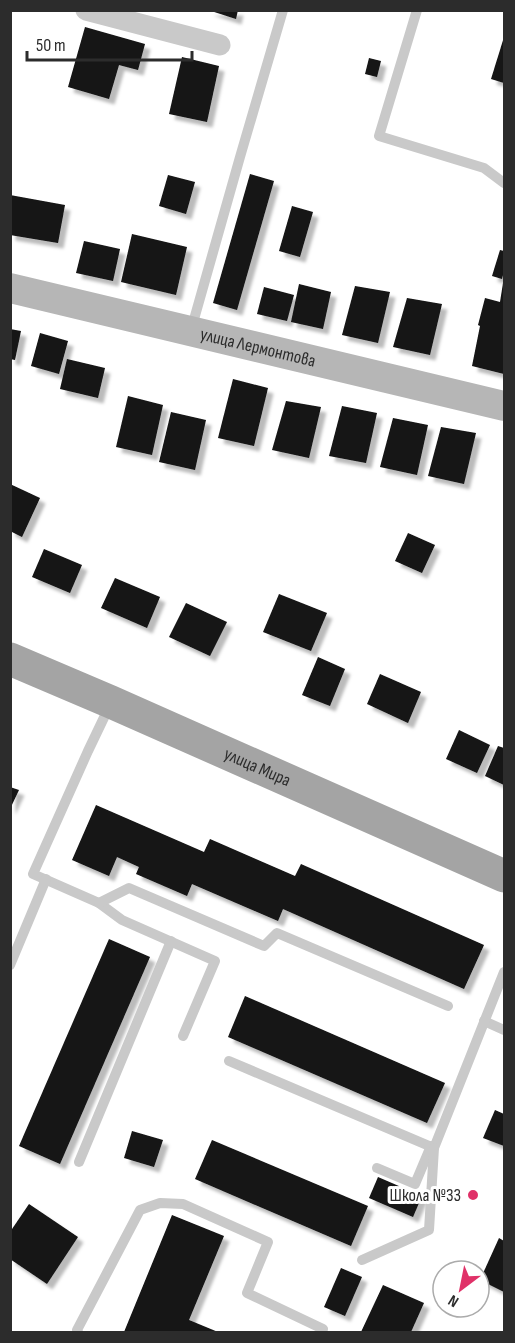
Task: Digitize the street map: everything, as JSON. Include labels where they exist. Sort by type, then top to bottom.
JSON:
[{"type":"main road","name":"улица Лермонтова","points":[[10,288],[504,406]]},
{"type":"main road","name":"улица Мира","points":[[10,659],[504,876]]},
{"type":"street","points":[[86,10],[220,45]]},
{"type":"lane","points":[[191,331],[284,10]]},
{"type":"lane","points":[[417,10],[379,136],[484,168],[504,183]]},
{"type":"lane","points":[[111,702],[33,874],[99,903],[122,920],[215,961],[183,1036]]},
{"type":"lane","points":[[10,965],[46,879]]},
{"type":"lane","points":[[99,903],[129,888],[264,946],[277,933],[448,1006]]},
{"type":"lane","points":[[80,1162],[171,941]]},
{"type":"lane","points":[[377,1168],[415,1184],[433,1147],[504,972]]},
{"type":"lane","points":[[484,1021],[504,1030]]},
{"type":"lane","points":[[229,1061],[433,1147]]},
{"type":"lane","points":[[362,1260],[429,1230],[433,1147]]},
{"type":"lane","points":[[78,1332],[76,1330],[140,1210],[159,1203],[183,1204],[268,1242],[247,1293],[323,1329],[321,1332]]},
{"type":"building","points":[[208,10],[238,10],[236,19]]},
{"type":"building","points":[[85,27],[145,44],[138,70],[119,65],[109,99],[68,87]]},
{"type":"building","points":[[504,37],[504,83],[491,79]]},
{"type":"building","points":[[182,57],[219,66],[207,122],[169,114]]},
{"type":"building","points":[[369,58],[381,61],[377,77],[365,74]]},
{"type":"building","points":[[250,174],[274,181],[237,310],[213,303]]},
{"type":"building","points":[[168,175],[195,182],[186,214],[159,206]]},
{"type":"building","points":[[10,195],[65,205],[58,243],[10,235]]},
{"type":"building","points":[[292,206],[313,212],[300,257],[279,251]]},
{"type":"building","points":[[132,234],[187,247],[176,295],[121,282]]},
{"type":"building","points":[[84,241],[120,249],[113,281],[76,273]]},
{"type":"building","points":[[500,250],[504,251],[502,279],[492,276]]},
{"type":"building","points":[[503,283],[504,374],[472,366],[480,326],[478,325],[485,298],[500,302]]},
{"type":"building","points":[[299,284],[331,292],[323,329],[291,322]]},
{"type":"building","points":[[355,286],[390,292],[378,343],[342,335]]},
{"type":"building","points":[[264,287],[294,295],[287,321],[257,314]]},
{"type":"building","points":[[407,298],[442,304],[430,355],[393,347]]},
{"type":"building","points":[[10,329],[21,331],[15,360],[10,359]]},
{"type":"building","points":[[40,333],[68,341],[59,374],[31,366]]},
{"type":"building","points":[[67,359],[105,368],[98,398],[60,389]]},
{"type":"building","points":[[233,379],[268,388],[254,446],[218,438]]},
{"type":"building","points":[[128,396],[163,405],[152,455],[116,447]]},
{"type":"building","points":[[286,401],[321,407],[309,458],[272,450]]},
{"type":"building","points":[[342,406],[377,413],[366,463],[329,456]]},
{"type":"building","points":[[171,412],[206,420],[195,470],[159,462]]},
{"type":"building","points":[[393,418],[428,425],[417,475],[380,467]]},
{"type":"building","points":[[441,427],[476,433],[464,484],[428,476]]},
{"type":"building","points":[[10,484],[40,498],[22,537],[10,531]]},
{"type":"building","points":[[408,533],[435,545],[422,573],[395,561]]},
{"type":"building","points":[[44,549],[82,565],[70,593],[32,577]]},
{"type":"building","points":[[115,578],[160,597],[147,628],[101,608]]},
{"type":"building","points":[[279,594],[327,613],[311,651],[263,632]]},
{"type":"building","points":[[186,603],[227,622],[210,656],[169,637]]},
{"type":"building","points":[[318,657],[345,669],[330,706],[302,695]]},
{"type":"building","points":[[380,674],[421,692],[408,723],[367,704]]},
{"type":"building","points":[[459,730],[490,745],[477,773],[446,759]]},
{"type":"building","points":[[498,746],[504,748],[504,785],[485,776]]},
{"type":"building","points":[[10,787],[19,790],[10,809]]},
{"type":"building","points":[[96,805],[204,852],[210,839],[295,876],[301,864],[484,945],[464,989],[283,909],[278,921],[192,884],[187,896],[136,874],[139,867],[117,857],[109,876],[72,860]]},
{"type":"building","points":[[109,939],[150,957],[60,1164],[19,1146]]},
{"type":"building","points":[[245,996],[445,1083],[427,1123],[228,1037]]},
{"type":"building","points":[[495,1110],[504,1114],[504,1146],[483,1138]]},
{"type":"building","points":[[132,1131],[163,1140],[154,1167],[124,1158]]},
{"type":"building","points":[[212,1140],[368,1206],[351,1246],[195,1179]]},
{"type":"building","points":[[378,1177],[422,1196],[413,1217],[369,1198]]},
{"type":"building","points":[[29,1204],[78,1237],[47,1284],[10,1259],[10,1232]]},
{"type":"building","points":[[172,1215],[224,1236],[189,1320],[218,1332],[124,1332]]},
{"type":"building","points":[[499,1238],[504,1241],[504,1292],[491,1286],[490,1259]]},
{"type":"building","points":[[341,1268],[362,1277],[345,1316],[324,1307]]},
{"type":"building","points":[[383,1285],[424,1303],[411,1332],[361,1332]]},
{"type":"place","name":"Школа №33","points":[[473,1195]]}]
